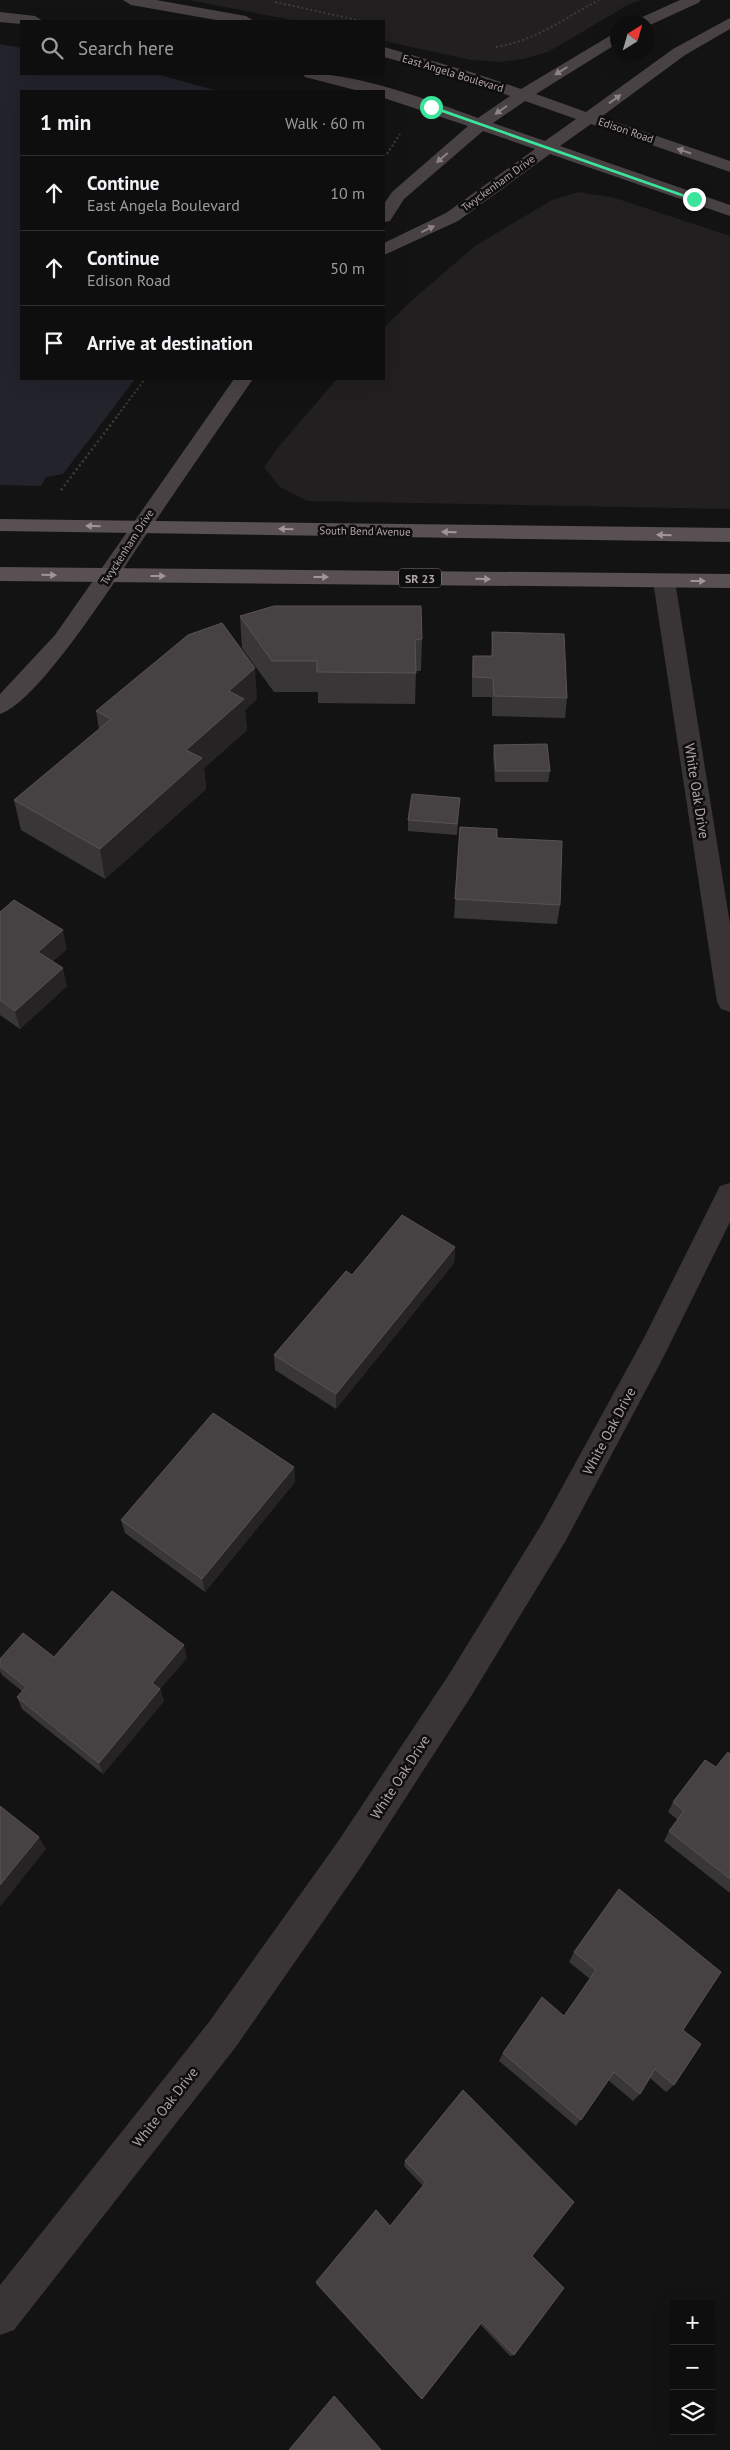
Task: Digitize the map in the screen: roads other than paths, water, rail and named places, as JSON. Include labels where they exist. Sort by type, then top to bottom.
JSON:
[{"type":"main road","name":"South Bend Avenue","points":[[0,525],[730,536]]},
{"type":"main road","name":"SR 23","points":[[0,574],[730,581]]},
{"type":"street","points":[[131,0],[241,20]]},
{"type":"street","points":[[655,17],[693,0]]},
{"type":"street","points":[[0,17],[26,20]]},
{"type":"street","name":"Twyckenham Drive","points":[[385,250],[452,217],[679,52],[730,24]]},
{"type":"street","points":[[385,216],[398,196],[479,125],[522,95],[610,41]]},
{"type":"street","name":"East Angela Boulevard","points":[[385,52],[423,62],[522,95]]},
{"type":"street","points":[[315,75],[372,90]]},
{"type":"street","points":[[385,93],[431,107],[730,211]]},
{"type":"street","name":"Edison Road","points":[[522,95],[730,167]]},
{"type":"street","name":"Twyckenham Drive","points":[[0,706],[21,687],[63,640],[109,576],[160,498],[242,380]]},
{"type":"street","name":"White Oak Drive","points":[[664,581],[730,1002]]},
{"type":"street","name":"White Oak Drive","points":[[0,2316],[222,2035],[349,1855],[460,1688],[559,1524],[654,1347],[730,1194]]}]
